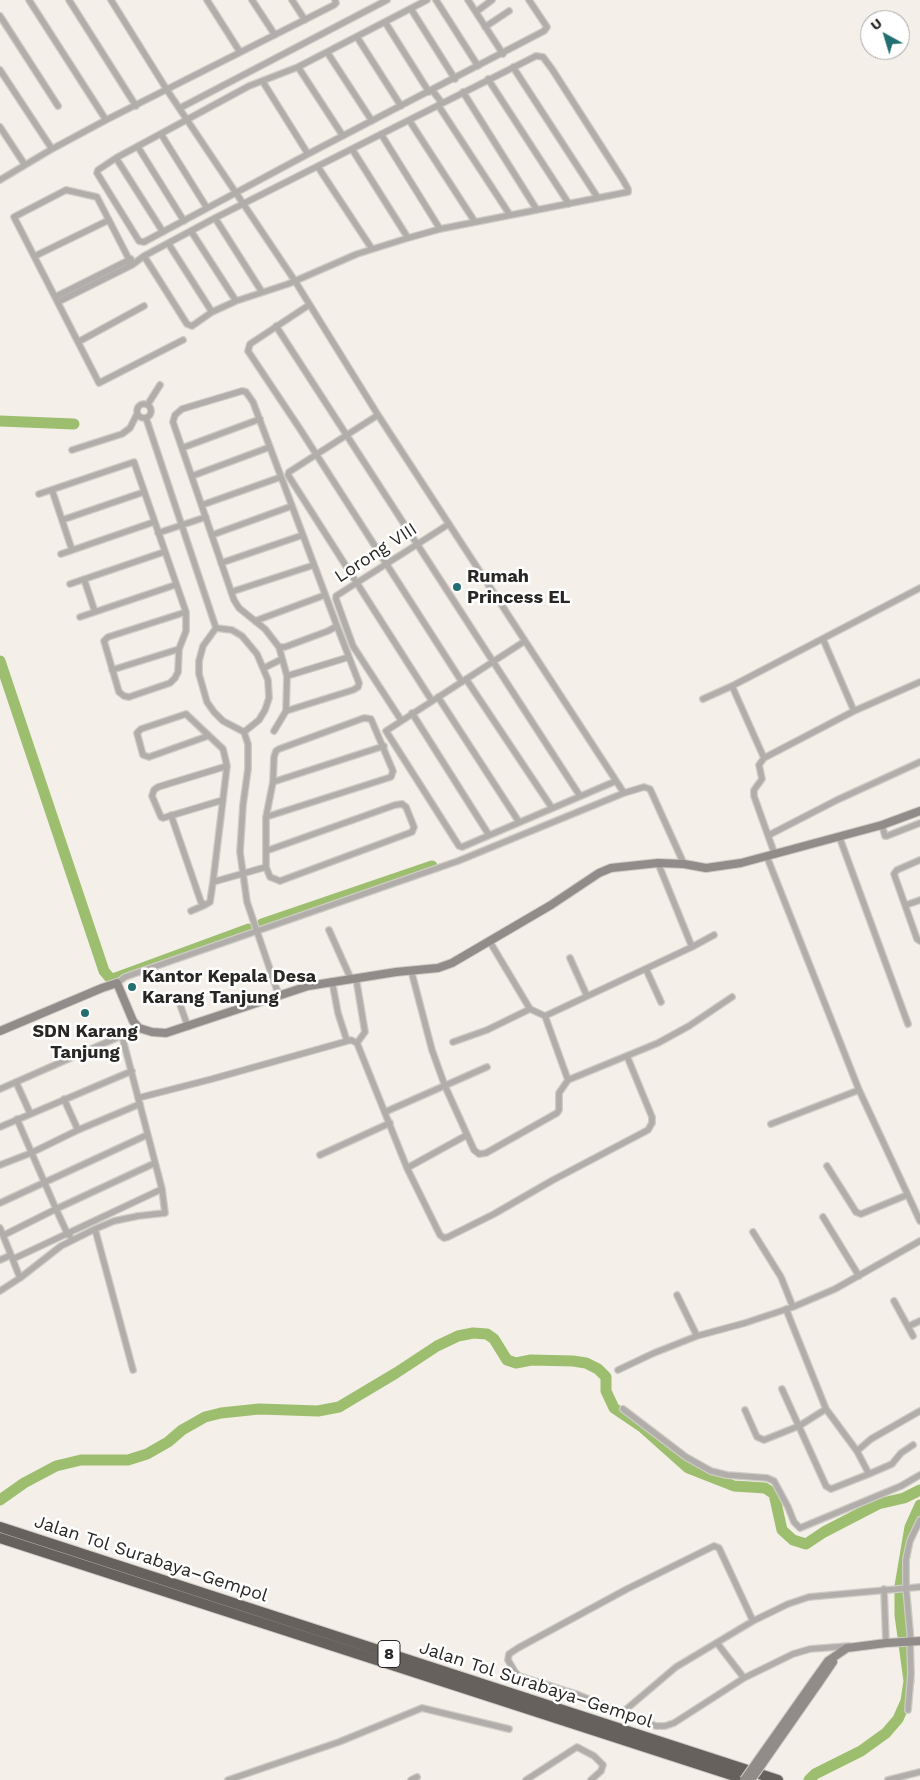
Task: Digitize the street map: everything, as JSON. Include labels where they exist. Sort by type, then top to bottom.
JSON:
[{"type":"highway","name":"Jalan Tol Surabaya–Gempol","points":[[0,1527],[778,1780]]},
{"type":"highway","name":"Jalan Tol Surabaya–Gempol","points":[[0,1538],[745,1780]]},
{"type":"street","points":[[28,0],[106,120]]},
{"type":"street","points":[[68,0],[136,106]]},
{"type":"street","points":[[111,0],[623,792]]},
{"type":"street","points":[[207,0],[240,52]]},
{"type":"street","points":[[252,0],[275,35]]},
{"type":"street","points":[[292,0],[305,20]]},
{"type":"street","points":[[0,180],[25,164],[106,120],[334,5],[336,3],[335,0]]},
{"type":"street","points":[[179,107],[387,0]]},
{"type":"street","points":[[427,0],[298,67],[249,86],[116,158],[98,170],[97,173],[139,241],[144,242],[308,154],[503,54],[546,29],[547,27],[529,0]]},
{"type":"street","points":[[436,0],[478,66]]},
{"type":"street","points":[[468,0],[503,54]]},
{"type":"street","points":[[476,12],[492,0]]},
{"type":"street","points":[[410,9],[455,79]]},
{"type":"street","points":[[485,27],[509,11]]},
{"type":"street","points":[[0,16],[58,106]]},
{"type":"street","points":[[385,22],[440,103],[510,215]]},
{"type":"street","points":[[357,37],[401,106]]},
{"type":"street","points":[[327,52],[372,121]]},
{"type":"street","points":[[57,300],[532,57],[543,57],[552,69],[628,189],[626,193],[440,229],[372,249],[295,282],[236,301],[212,312],[192,326],[188,325],[143,257]]},
{"type":"street","points":[[298,67],[343,136]]},
{"type":"street","points":[[513,67],[598,198]]},
{"type":"street","points":[[0,70],[52,149]]},
{"type":"street","points":[[488,79],[569,204]]},
{"type":"street","points":[[263,82],[308,154]]},
{"type":"street","points":[[462,92],[538,210]]},
{"type":"street","points":[[410,120],[475,222]]},
{"type":"street","points":[[0,126],[25,164]]},
{"type":"street","points":[[161,134],[207,208]]},
{"type":"street","points":[[381,134],[440,229]]},
{"type":"street","points":[[138,147],[184,221]]},
{"type":"street","points":[[352,149],[408,238]]},
{"type":"street","points":[[116,158],[163,232]]},
{"type":"street","points":[[318,166],[372,249]]},
{"type":"street","points":[[131,262],[97,197],[66,190],[14,217],[99,383],[183,340]]},
{"type":"street","points":[[215,218],[262,292]]},
{"type":"street","points":[[35,256],[109,220]]},
{"type":"street","points":[[191,231],[236,301]]},
{"type":"street","points":[[168,243],[212,312]]},
{"type":"street","points":[[308,304],[250,344],[248,351],[317,454],[386,563],[552,808]]},
{"type":"street","points":[[78,342],[144,306]]},
{"type":"street","points":[[276,326],[580,796]]},
{"type":"street","points":[[148,404],[160,386]]},
{"type":"street","points":[[274,731],[286,711],[288,676],[279,647],[265,629],[239,608],[231,592],[173,422],[175,414],[182,409],[242,391],[246,392],[253,402],[260,419],[359,683],[358,687],[353,690],[286,711]]},
{"type":"street","points":[[72,450],[122,434],[130,428],[141,404],[148,404]]},
{"type":"street","points":[[137,414],[139,417],[146,418],[151,414],[152,410],[148,404]]},
{"type":"street","points":[[378,415],[346,434],[288,475],[356,583],[519,822]]},
{"type":"street","points":[[146,418],[216,628]]},
{"type":"street","points":[[182,448],[260,419]]},
{"type":"street","points":[[192,476],[270,447]]},
{"type":"street","points":[[39,494],[134,462],[186,612],[186,631],[179,649],[178,672],[175,678],[170,683],[130,697],[124,696],[119,692],[103,643],[105,639],[186,612]]},
{"type":"street","points":[[202,505],[281,477]]},
{"type":"street","points":[[52,490],[72,550]]},
{"type":"street","points":[[62,520],[144,492]]},
{"type":"street","points":[[212,535],[292,506]]},
{"type":"street","points":[[158,533],[206,517]]},
{"type":"street","points":[[60,554],[154,522]]},
{"type":"street","name":"Lorong VIII","points":[[401,720],[353,646],[336,599],[338,594],[449,524]]},
{"type":"street","points":[[221,563],[303,535]]},
{"type":"street","points":[[70,584],[164,552]]},
{"type":"street","points":[[231,592],[314,565]]},
{"type":"street","points":[[84,579],[95,612]]},
{"type":"street","points":[[80,617],[175,584]]},
{"type":"street","points":[[703,699],[732,686],[920,588]]},
{"type":"street","points":[[254,621],[326,596]]},
{"type":"street","points":[[279,647],[328,631],[337,626]]},
{"type":"street","points":[[216,628],[232,630],[242,636],[257,654],[264,668],[269,687],[269,698],[259,720],[244,732]]},
{"type":"street","points":[[216,628],[203,646],[199,661],[199,674],[203,692],[214,712],[223,721],[244,732]]},
{"type":"street","points":[[823,639],[854,711]]},
{"type":"street","points":[[525,641],[386,730],[459,846],[462,847],[580,796],[617,783]]},
{"type":"street","points":[[112,670],[179,649]]},
{"type":"street","points":[[288,676],[348,656]]},
{"type":"street","points":[[264,668],[282,659]]},
{"type":"street","points":[[775,855],[754,796],[754,790],[762,779],[759,765],[764,758],[854,711],[920,682]]},
{"type":"street","points":[[732,686],[764,758]]},
{"type":"street","points":[[412,713],[489,835]]},
{"type":"street","points":[[190,910],[210,902],[227,766],[223,749],[186,714],[141,729],[137,733],[144,755],[149,757],[208,736]]},
{"type":"street","points":[[266,818],[391,778],[394,771],[384,746],[371,719],[364,718],[279,749],[276,752],[273,782],[266,818],[266,851],[266,867],[270,877],[280,881],[405,835],[412,832],[414,827],[406,807],[402,804],[395,805],[266,851]]},
{"type":"street","points":[[244,732],[249,756],[240,835],[240,852],[247,902],[279,996]]},
{"type":"street","points":[[273,782],[384,746]]},
{"type":"street","points":[[769,835],[837,800],[920,762]]},
{"type":"street","points":[[223,800],[163,818],[160,817],[152,796],[154,790],[158,787],[227,766]]},
{"type":"street","points":[[0,1031],[117,983],[125,977],[458,861],[623,792],[644,787],[650,789],[684,864]]},
{"type":"street","points":[[117,983],[133,1022],[139,1028],[152,1032],[166,1033],[308,986],[410,970],[438,968],[452,963],[490,942],[599,873],[611,868],[658,863],[684,864],[706,868],[724,866],[775,855],[882,825],[920,811]]},
{"type":"street","points":[[171,815],[201,902],[205,905]]},
{"type":"street","points":[[882,825],[885,836],[887,836],[920,823]]},
{"type":"street","points":[[839,836],[908,1024]]},
{"type":"street","points":[[767,857],[860,1090],[920,1221]]},
{"type":"street","points":[[920,860],[897,870],[894,874],[920,942]]},
{"type":"street","points":[[658,863],[692,947]]},
{"type":"street","points":[[214,882],[266,867]]},
{"type":"street","points":[[906,905],[920,900]]},
{"type":"street","points":[[329,930],[353,979],[365,1032],[357,1043]]},
{"type":"street","points":[[545,1016],[714,935]]},
{"type":"street","points":[[490,942],[530,1009],[545,1016],[568,1080]]},
{"type":"street","points":[[570,958],[587,996]]},
{"type":"street","points":[[646,969],[661,1002]]},
{"type":"street","points":[[410,970],[444,1086],[474,1150],[479,1154],[486,1153],[557,1113],[559,1110],[558,1093],[568,1080],[658,1043],[689,1026],[732,997]]},
{"type":"street","points":[[332,981],[347,1041]]},
{"type":"street","points":[[177,996],[188,1027]]},
{"type":"street","points":[[453,1042],[487,1030],[530,1009]]},
{"type":"street","points":[[0,1089],[139,1028]]},
{"type":"street","points":[[0,1291],[20,1278],[47,1256],[74,1239],[95,1229],[122,1219],[165,1213],[162,1189],[122,1036]]},
{"type":"street","points":[[0,1165],[31,1153],[139,1101],[351,1040],[357,1043],[408,1168],[440,1235],[444,1238],[494,1214],[648,1130],[652,1123],[652,1117],[627,1056]]},
{"type":"street","points":[[385,1112],[487,1067]]},
{"type":"street","points":[[0,1127],[132,1071]]},
{"type":"street","points":[[16,1082],[30,1113]]},
{"type":"street","points":[[771,1124],[860,1090]]},
{"type":"street","points":[[64,1099],[78,1130]]},
{"type":"street","points":[[16,1119],[68,1235],[74,1239]]},
{"type":"street","points":[[320,1155],[390,1123]]},
{"type":"street","points":[[0,1203],[147,1135]]},
{"type":"street","points":[[408,1168],[467,1135]]},
{"type":"street","points":[[4,1236],[56,1209],[155,1163]]},
{"type":"street","points":[[827,1166],[856,1212],[861,1214],[907,1194]]},
{"type":"street","points":[[0,1260],[68,1235],[162,1189]]},
{"type":"street","points":[[823,1217],[859,1276]]},
{"type":"street","points":[[0,1228],[20,1278]]},
{"type":"street","points":[[95,1229],[133,1370]]},
{"type":"street","points":[[753,1232],[780,1277],[793,1307]]},
{"type":"street","points":[[618,1370],[654,1352],[697,1336],[793,1307],[836,1289],[920,1241]]},
{"type":"street","points":[[677,1295],[697,1336]]},
{"type":"street","points":[[894,1301],[914,1336]]},
{"type":"street","points":[[786,1309],[826,1409],[857,1451],[869,1474]]},
{"type":"street","points":[[909,1326],[920,1321]]},
{"type":"street","points":[[782,1389],[827,1488],[831,1489],[892,1464],[901,1452],[913,1446]]},
{"type":"street","points":[[623,1409],[686,1457],[711,1471],[727,1475],[767,1478],[774,1481],[788,1506],[794,1522],[800,1528],[901,1486],[920,1475]]},
{"type":"street","points":[[745,1410],[757,1437],[762,1440],[799,1426],[826,1409]]},
{"type":"street","points":[[857,1451],[871,1439],[920,1411]]},
{"type":"street","points":[[908,1710],[912,1641],[905,1587],[907,1548],[920,1520]]},
{"type":"street","points":[[753,1621],[719,1548],[714,1546],[612,1597],[518,1648],[508,1655],[508,1660],[519,1676],[623,1712],[656,1726],[668,1726],[744,1678],[802,1651],[817,1648],[912,1641]]},
{"type":"street","points":[[623,1712],[676,1667],[718,1645],[753,1621],[774,1610],[804,1598],[920,1587]]},
{"type":"street","points":[[885,1589],[887,1643]]},
{"type":"street","points":[[718,1645],[744,1678]]},
{"type":"street","points":[[751,1780],[828,1662],[843,1650],[854,1646]]},
{"type":"street","points":[[745,1780],[815,1683]]},
{"type":"street","points":[[228,1780],[339,1742],[422,1708],[509,1729]]},
{"type":"street","points":[[526,1780],[577,1747],[594,1756],[603,1765],[601,1771],[591,1780]]},
{"type":"street","points":[[888,1780],[920,1772]]},
{"type":"waterway","points":[[0,421],[74,424]]},
{"type":"waterway","points":[[0,661],[104,971],[109,977],[113,979],[249,929]]},
{"type":"waterway","points":[[262,924],[432,866]]},
{"type":"waterway","points":[[0,1500],[24,1483],[56,1466],[81,1460],[128,1460],[147,1454],[205,1417],[221,1413],[259,1409],[318,1411],[339,1407],[437,1346],[458,1336],[473,1333],[487,1334],[494,1339],[507,1360],[516,1363],[531,1360],[573,1361],[586,1363],[598,1369],[606,1377],[606,1391],[614,1408],[642,1427],[688,1468],[734,1486],[765,1488],[774,1494],[782,1530],[793,1540],[806,1544],[824,1532],[878,1504],[904,1498],[920,1490]]},
{"type":"waterway","points":[[809,1780],[815,1774],[861,1751],[886,1733],[898,1719],[906,1701],[909,1681],[900,1615],[900,1586],[910,1527],[920,1505]]},
{"type":"place","name":"Rumah Princess EL","points":[[457,587]]},
{"type":"place","name":"Kantor Kepala Desa Karang Tanjung","points":[[132,987]]},
{"type":"place","name":"SDN Karang Tanjung","points":[[85,1013]]}]
